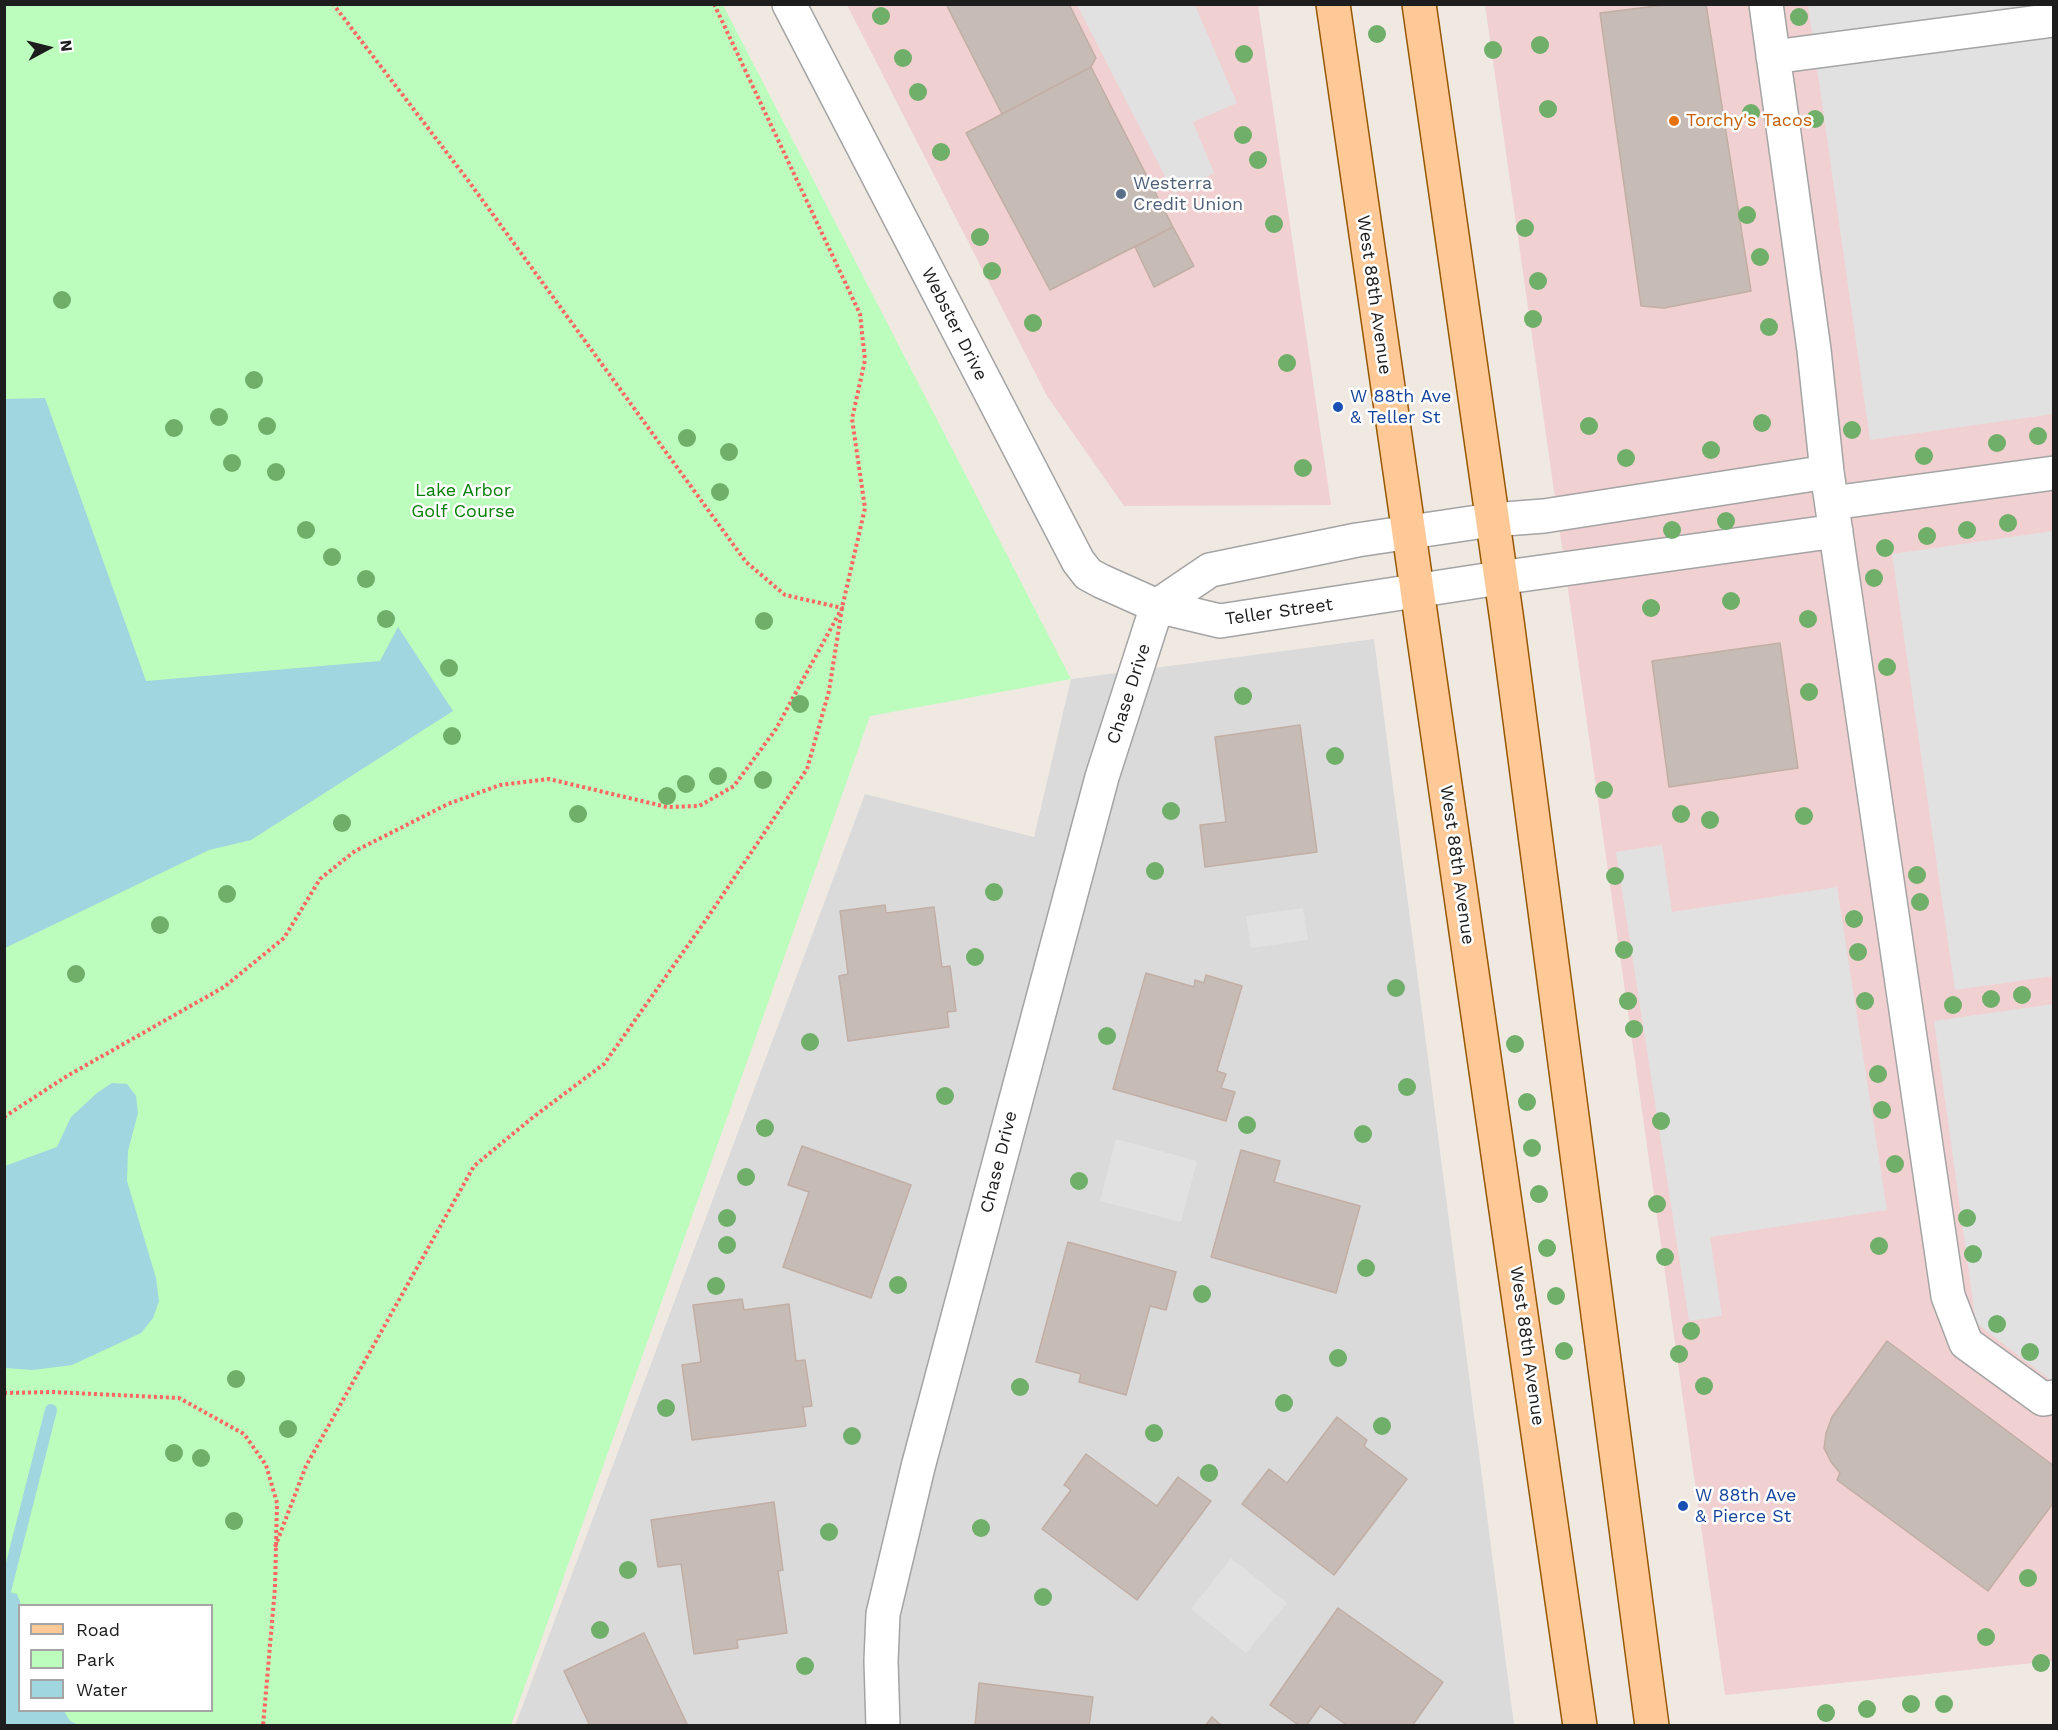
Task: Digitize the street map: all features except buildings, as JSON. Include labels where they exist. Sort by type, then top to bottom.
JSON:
[{"type":"main road","name":"West 88th Avenue","points":[[1333,4],[1580,1725]]},
{"type":"main road","points":[[1419,4],[1499,578],[1652,1725]]},
{"type":"street","name":"Webster Drive","points":[[789,4],[1078,561],[1088,574],[1156,606]]},
{"type":"street","points":[[1766,4],[1813,340],[1827,472],[1948,1296],[1966,1343],[2043,1399],[2054,1397]]},
{"type":"street","points":[[1773,57],[2054,20]]},
{"type":"street","points":[[1156,606],[1210,570],[1407,532],[1491,520],[1544,516],[1827,472]]},
{"type":"street","name":"Teller Street","points":[[1156,606],[1220,621],[1499,578],[2054,474]]},
{"type":"street","name":"Chase Drive","points":[[883,1725],[880,1661],[883,1614],[918,1467],[1102,777],[1156,606]]},
{"type":"path","points":[[333,4],[467,179],[746,562],[785,595],[842,608]]},
{"type":"path","points":[[275,1547],[306,1466],[474,1166],[532,1118],[604,1064],[708,917],[807,769],[829,691],[842,608],[865,508],[852,419],[865,360],[860,314],[714,4]]},
{"type":"path","points":[[4,1117],[67,1076],[224,987],[284,938],[320,879],[356,851],[448,804],[500,785],[549,779],[667,807],[699,806],[734,786],[776,729],[842,608]]},
{"type":"path","points":[[4,1393],[53,1392],[179,1398],[244,1434],[266,1465],[277,1503],[270,1671],[263,1725]]},
{"type":"shaded area","points":[[847,5],[1258,5],[1331,505],[1124,506],[1047,396]]},
{"type":"shaded area","points":[[1077,5],[1195,5],[1237,103],[1193,122],[1214,173],[1174,194]]},
{"type":"shaded area","points":[[1485,5],[2053,5],[2053,1661],[1725,1695]]},
{"type":"shaded area","points":[[1808,5],[2053,5],[2053,414],[1870,440]]},
{"type":"shaded area","points":[[2053,531],[2053,976],[1955,990],[1892,554]]},
{"type":"shaded area","points":[[1374,639],[1514,1725],[515,1726],[865,794],[1034,837],[1071,679]]},
{"type":"shaded area","points":[[1662,845],[1672,912],[1837,887],[1887,1210],[1710,1237],[1722,1316],[1689,1321],[1616,852]]},
{"type":"shaded area","points":[[1303,908],[1308,940],[1251,948],[1246,916]]},
{"type":"shaded area","points":[[2053,1004],[2053,1382],[1976,1323],[1934,1021]]},
{"type":"shaded area","points":[[1116,1139],[1197,1161],[1181,1222],[1100,1201]]},
{"type":"shaded area","points":[[1231,1558],[1287,1603],[1246,1653],[1191,1609]]},
{"type":"green space","name":"Lake Arbor Golf Course","points":[[5,5],[723,5],[1071,679],[870,716],[511,1725],[5,1726]]},
{"type":"water","points":[[45,398],[146,681],[380,661],[398,627],[453,711],[251,840],[209,850],[5,948],[5,399]]},
{"type":"water","points":[[112,1083],[127,1084],[136,1096],[138,1113],[128,1151],[127,1181],[156,1278],[159,1301],[153,1318],[141,1333],[72,1365],[33,1370],[5,1368],[5,1166],[57,1147],[71,1117],[97,1093]]},
{"type":"water","points":[[5,1591],[17,1594],[21,1604],[18,1604],[18,1712],[65,1712],[70,1721],[79,1725],[5,1725]]},
{"type":"waterway","points":[[5,1591],[51,1410]]},
{"type":"place","name":"Torchy's Tacos","points":[[1674,121]]},
{"type":"place","name":"Westerra Credit Union","points":[[1121,194]]},
{"type":"place","name":"W 88th Ave & Teller St","points":[[1338,407]]},
{"type":"place","name":"W 88th Ave & Pierce St","points":[[1683,1506]]}]
